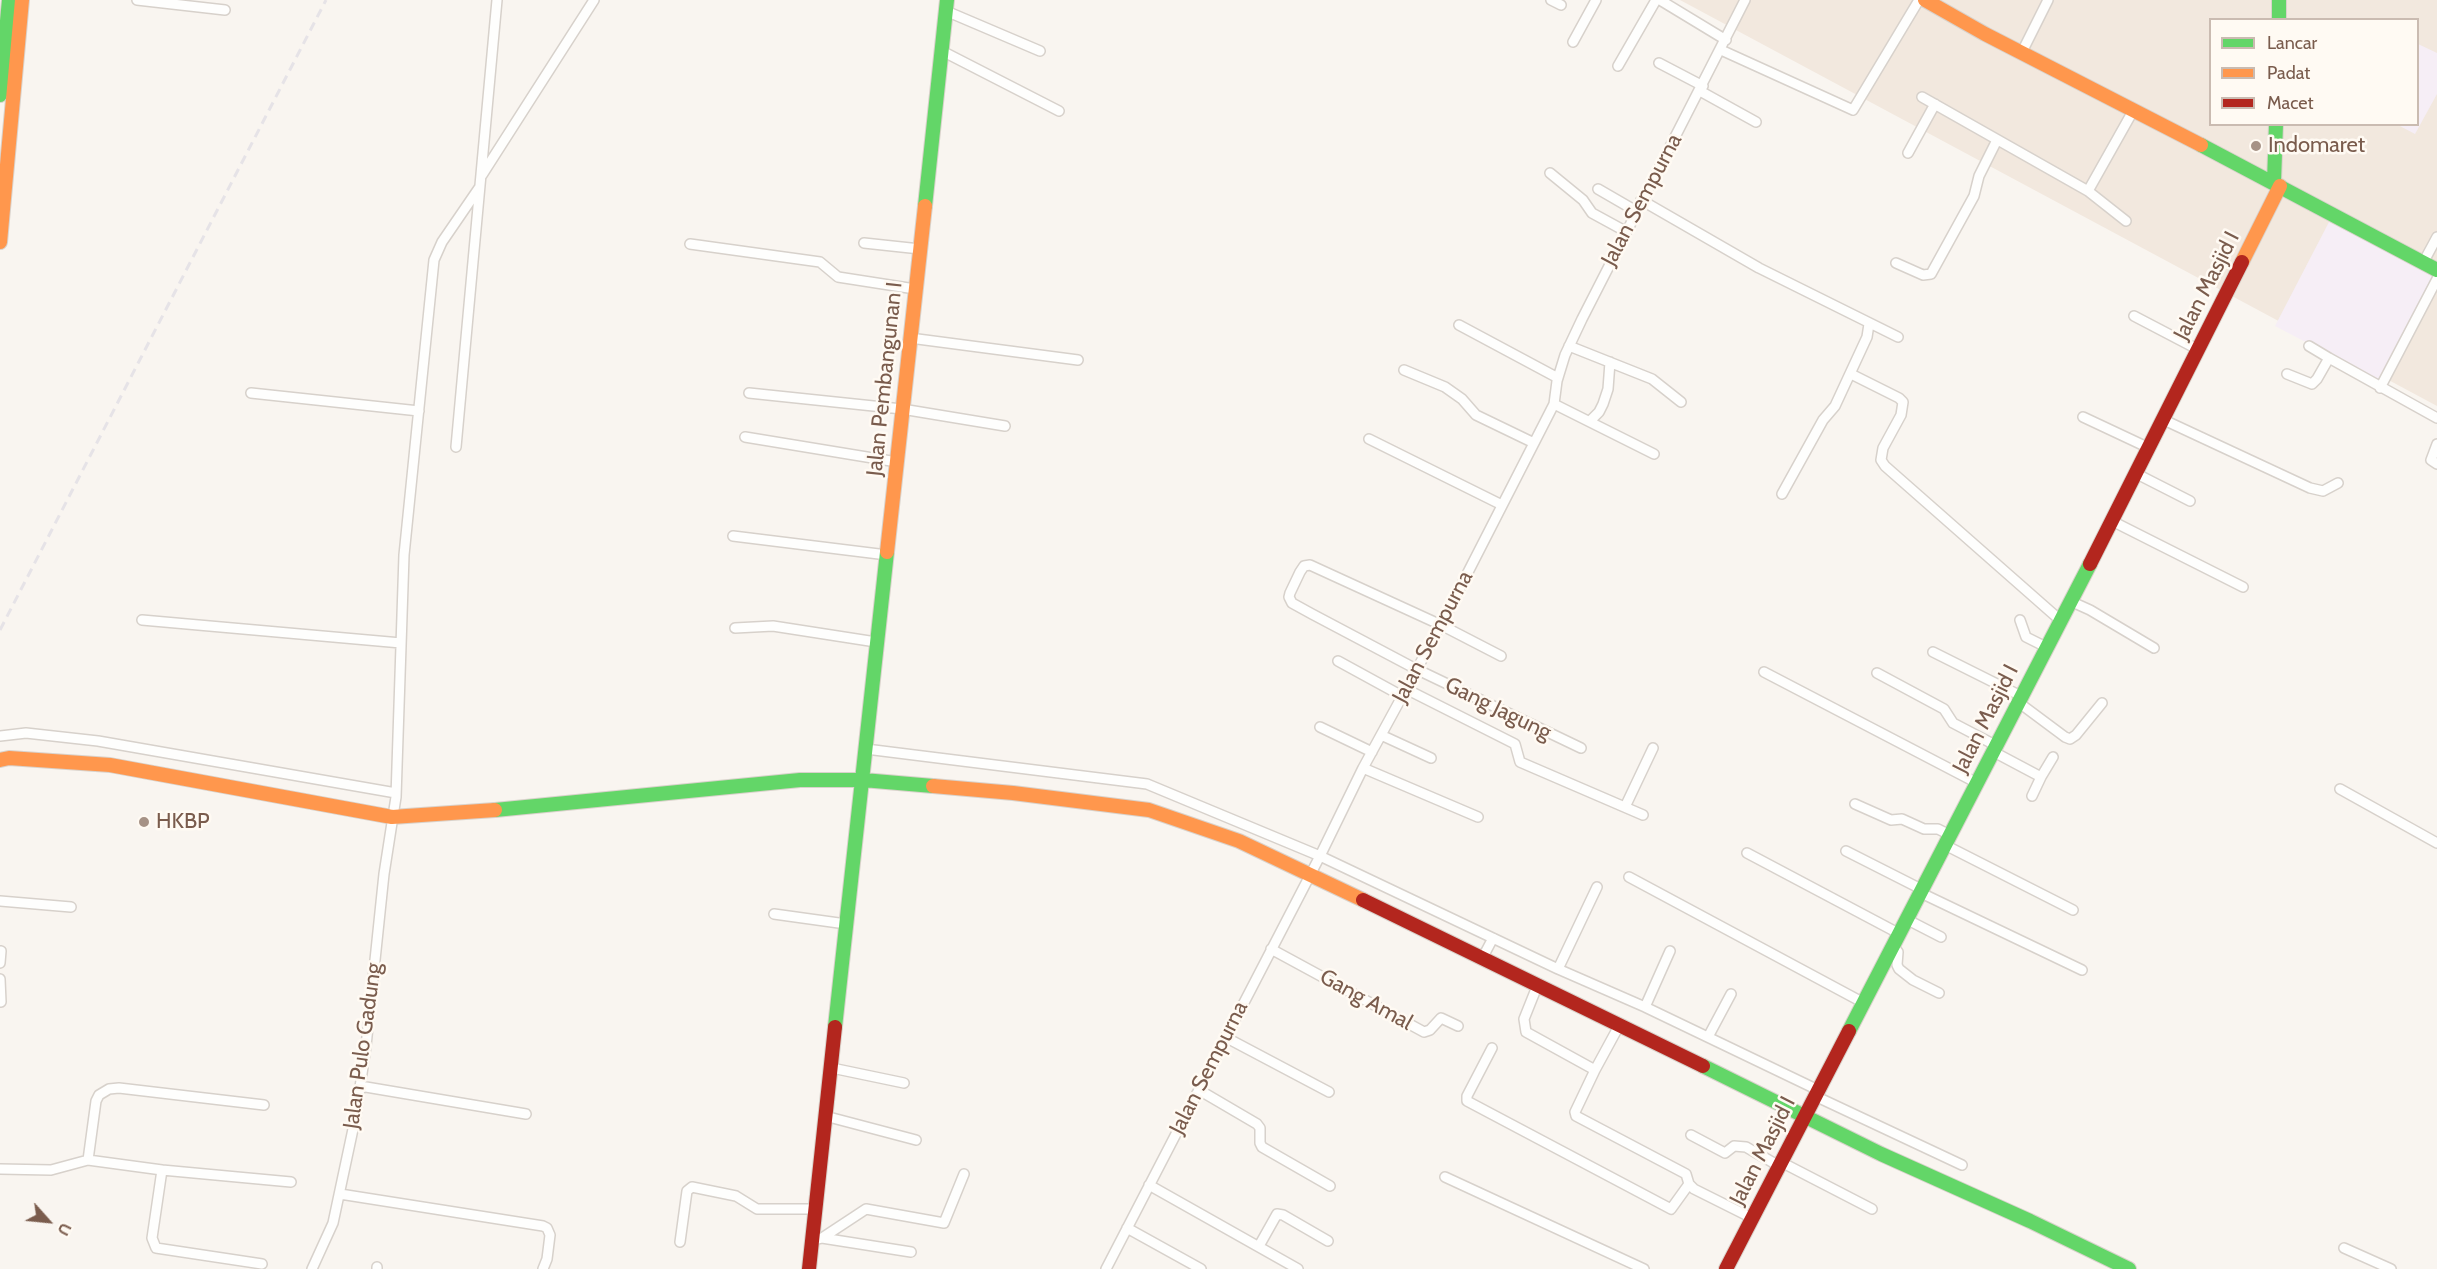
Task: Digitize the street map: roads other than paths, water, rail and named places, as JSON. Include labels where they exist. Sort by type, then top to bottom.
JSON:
[{"type":"main road","points":[[0,95],[9,0]]},
{"type":"main road","points":[[0,242],[4,170],[22,0]]},
{"type":"main road","points":[[1925,0],[1985,34],[2277,184],[2437,270]]},
{"type":"main road","points":[[2278,18],[2279,0]]},
{"type":"main road","name":"Jalan Pembangunan I","points":[[809,1269],[817,1239],[815,1209],[947,6]]},
{"type":"main road","points":[[2276,126],[2277,184]]},
{"type":"main road","name":"Jalan Masjid I","points":[[1726,1269],[2046,646],[2137,474],[2199,350],[2277,184]]},
{"type":"main road","points":[[0,760],[9,758],[110,765],[393,814],[459,813],[800,780],[864,766],[1013,793],[1149,810],[1239,841],[1311,873],[2129,1269]]},
{"type":"street","points":[[136,0],[225,10]]},
{"type":"street","points":[[456,447],[497,0]]},
{"type":"street","points":[[481,176],[594,0]]},
{"type":"street","points":[[1551,0],[1561,5]]},
{"type":"street","points":[[1573,42],[1596,0]]},
{"type":"street","points":[[1618,66],[1658,0],[1726,40]]},
{"type":"street","name":"Jalan Sempurna","points":[[1106,1269],[1363,768],[1441,625],[1554,404],[1558,378],[1569,346],[1625,231],[1745,0]]},
{"type":"street","points":[[1720,51],[1853,110],[1918,0]]},
{"type":"street","points":[[2022,52],[2048,0]]},
{"type":"street","points":[[947,6],[1040,51]]},
{"type":"street","points":[[942,51],[1059,111]]},
{"type":"street","points":[[1659,63],[1756,122]]},
{"type":"street","points":[[1922,97],[2088,191],[2126,221]]},
{"type":"street","points":[[1908,153],[1935,104]]},
{"type":"street","points":[[2088,191],[2133,111]]},
{"type":"street","points":[[1896,263],[1923,275],[1931,274],[1974,196],[1979,176],[1996,140]]},
{"type":"street","points":[[1550,173],[1583,200],[1592,213],[1625,231]]},
{"type":"street","name":"Jalan Pulo Gadung","points":[[312,1269],[333,1223],[360,1086],[396,795],[404,555],[434,260],[442,242],[479,188]]},
{"type":"street","points":[[1598,189],[1636,210]]},
{"type":"street","points":[[1641,200],[1759,268],[1898,337]]},
{"type":"street","points":[[2423,262],[2437,237]]},
{"type":"street","points":[[864,243],[920,249]]},
{"type":"street","points":[[690,244],[820,262],[838,277],[915,289]]},
{"type":"street","points":[[2380,388],[2437,279]]},
{"type":"street","points":[[2134,316],[2199,350]]},
{"type":"street","points":[[1782,494],[1823,420],[1835,406],[1867,337],[1869,324]]},
{"type":"street","points":[[1459,326],[1558,378]]},
{"type":"street","points":[[910,338],[1078,360]]},
{"type":"street","points":[[1569,346],[1652,379],[1681,402]]},
{"type":"street","points":[[2309,346],[2437,418]]},
{"type":"street","points":[[2287,374],[2307,384],[2313,384],[2329,357]]},
{"type":"street","points":[[1590,421],[1603,404],[1608,389],[1610,362]]},
{"type":"street","points":[[1404,370],[1445,387],[1462,399],[1476,415],[1534,443]]},
{"type":"street","points":[[1851,374],[1903,402],[1901,415],[1883,448],[1881,460],[1885,466],[2060,620]]},
{"type":"street","points":[[251,393],[418,411]]},
{"type":"street","points":[[750,393],[902,409],[1005,426]]},
{"type":"street","points":[[1554,404],[1654,454]]},
{"type":"street","points":[[2083,417],[2149,448]]},
{"type":"street","points":[[2164,420],[2310,488],[2323,490],[2338,483]]},
{"type":"street","points":[[745,436],[897,462]]},
{"type":"street","points":[[1369,438],[1502,505]]},
{"type":"street","points":[[2437,444],[2431,460],[2437,464]]},
{"type":"street","points":[[2137,474],[2190,501]]},
{"type":"street","points":[[2112,521],[2243,587]]},
{"type":"street","points":[[733,536],[887,555]]},
{"type":"street","name":"Gang Jagung","points":[[1441,625],[1310,565],[1304,566],[1299,572],[1289,597],[1292,603],[1416,669],[1581,748]]},
{"type":"street","points":[[2070,601],[2090,610],[2154,648]]},
{"type":"street","points":[[142,620],[401,643]]},
{"type":"street","points":[[2020,620],[2026,637],[2046,646]]},
{"type":"street","points":[[1441,625],[1501,656]]},
{"type":"street","points":[[735,628],[773,626],[876,642]]},
{"type":"street","points":[[1933,652],[2020,699],[2070,739],[2076,735],[2102,703]]},
{"type":"street","points":[[1338,661],[1515,744],[1520,762],[1642,815]]},
{"type":"street","points":[[1764,672],[1977,783]]},
{"type":"street","points":[[1877,673],[1944,709],[1953,723],[2042,777]]},
{"type":"street","points":[[1320,727],[1372,752]]},
{"type":"street","points":[[0,736],[26,733],[98,741],[396,795]]},
{"type":"street","points":[[1381,735],[1431,758]]},
{"type":"street","points":[[1625,807],[1653,748]]},
{"type":"street","points":[[2032,796],[2053,757]]},
{"type":"street","points":[[864,766],[1147,784],[1319,857],[1492,940],[1645,1007],[1708,1037],[1815,1095],[1962,1166]]},
{"type":"street","points":[[1363,768],[1478,817]]},
{"type":"street","points":[[2340,789],[2437,843]]},
{"type":"street","points":[[1855,804],[1891,820],[1902,819],[1924,829],[1938,829],[1947,840],[2073,910]]},
{"type":"street","points":[[1846,851],[1920,891],[2082,970]]},
{"type":"street","points":[[1747,853],[1895,939],[1899,969],[1913,980],[1939,993]]},
{"type":"street","points":[[1629,877],[1862,1002]]},
{"type":"street","points":[[1558,969],[1597,887]]},
{"type":"street","points":[[0,901],[71,907]]},
{"type":"street","points":[[774,914],[846,924]]},
{"type":"street","points":[[1906,919],[1941,937]]},
{"type":"street","points":[[1484,956],[1492,940]]},
{"type":"street","name":"Gang Amal","points":[[1271,949],[1424,1032],[1430,1030],[1441,1018],[1458,1026]]},
{"type":"street","points":[[0,963],[1,951]]},
{"type":"street","points":[[1645,1007],[1670,951]]},
{"type":"street","points":[[0,979],[1,1002]]},
{"type":"street","points":[[1538,984],[1524,1019],[1526,1032],[1596,1070]]},
{"type":"street","points":[[1708,1037],[1731,994]]},
{"type":"street","points":[[1620,1024],[1575,1112],[1576,1116],[1686,1174],[1689,1184],[1694,1189],[1752,1218]]},
{"type":"street","points":[[1225,1037],[1329,1092]]},
{"type":"street","points":[[1492,1048],[1467,1096],[1467,1101],[1671,1209],[1689,1184]]},
{"type":"street","points":[[831,1068],[904,1083]]},
{"type":"street","points":[[360,1086],[526,1114]]},
{"type":"street","points":[[88,1160],[96,1101],[99,1095],[109,1089],[119,1088],[264,1105]]},
{"type":"street","points":[[1199,1090],[1257,1124],[1260,1128],[1262,1147],[1330,1186]]},
{"type":"street","points":[[825,1116],[916,1140]]},
{"type":"street","points":[[1691,1135],[1725,1153],[1734,1146],[1746,1147],[1872,1209]]},
{"type":"street","points":[[0,1169],[51,1170],[88,1160],[162,1170],[291,1182]]},
{"type":"street","points":[[162,1170],[152,1238],[156,1248],[262,1264]]},
{"type":"street","points":[[817,1239],[866,1209],[944,1223],[948,1219],[964,1174]]},
{"type":"street","points":[[1445,1176],[1644,1269]]},
{"type":"street","points":[[1149,1185],[1298,1269]]},
{"type":"street","points":[[680,1242],[687,1191],[692,1187],[736,1196],[757,1209],[815,1209]]},
{"type":"street","points":[[340,1194],[543,1226],[547,1228],[550,1235],[547,1259],[543,1269]]},
{"type":"street","points":[[1258,1246],[1277,1214],[1328,1241]]},
{"type":"street","points":[[1127,1227],[1201,1269]]},
{"type":"street","points":[[817,1239],[910,1252]]},
{"type":"street","points":[[2344,1248],[2391,1269]]},
{"type":"railway","points":[[0,630],[326,0]]},
{"type":"place","name":"Indomaret","points":[[2256,146]]},
{"type":"place","name":"HKBP","points":[[144,822]]}]
